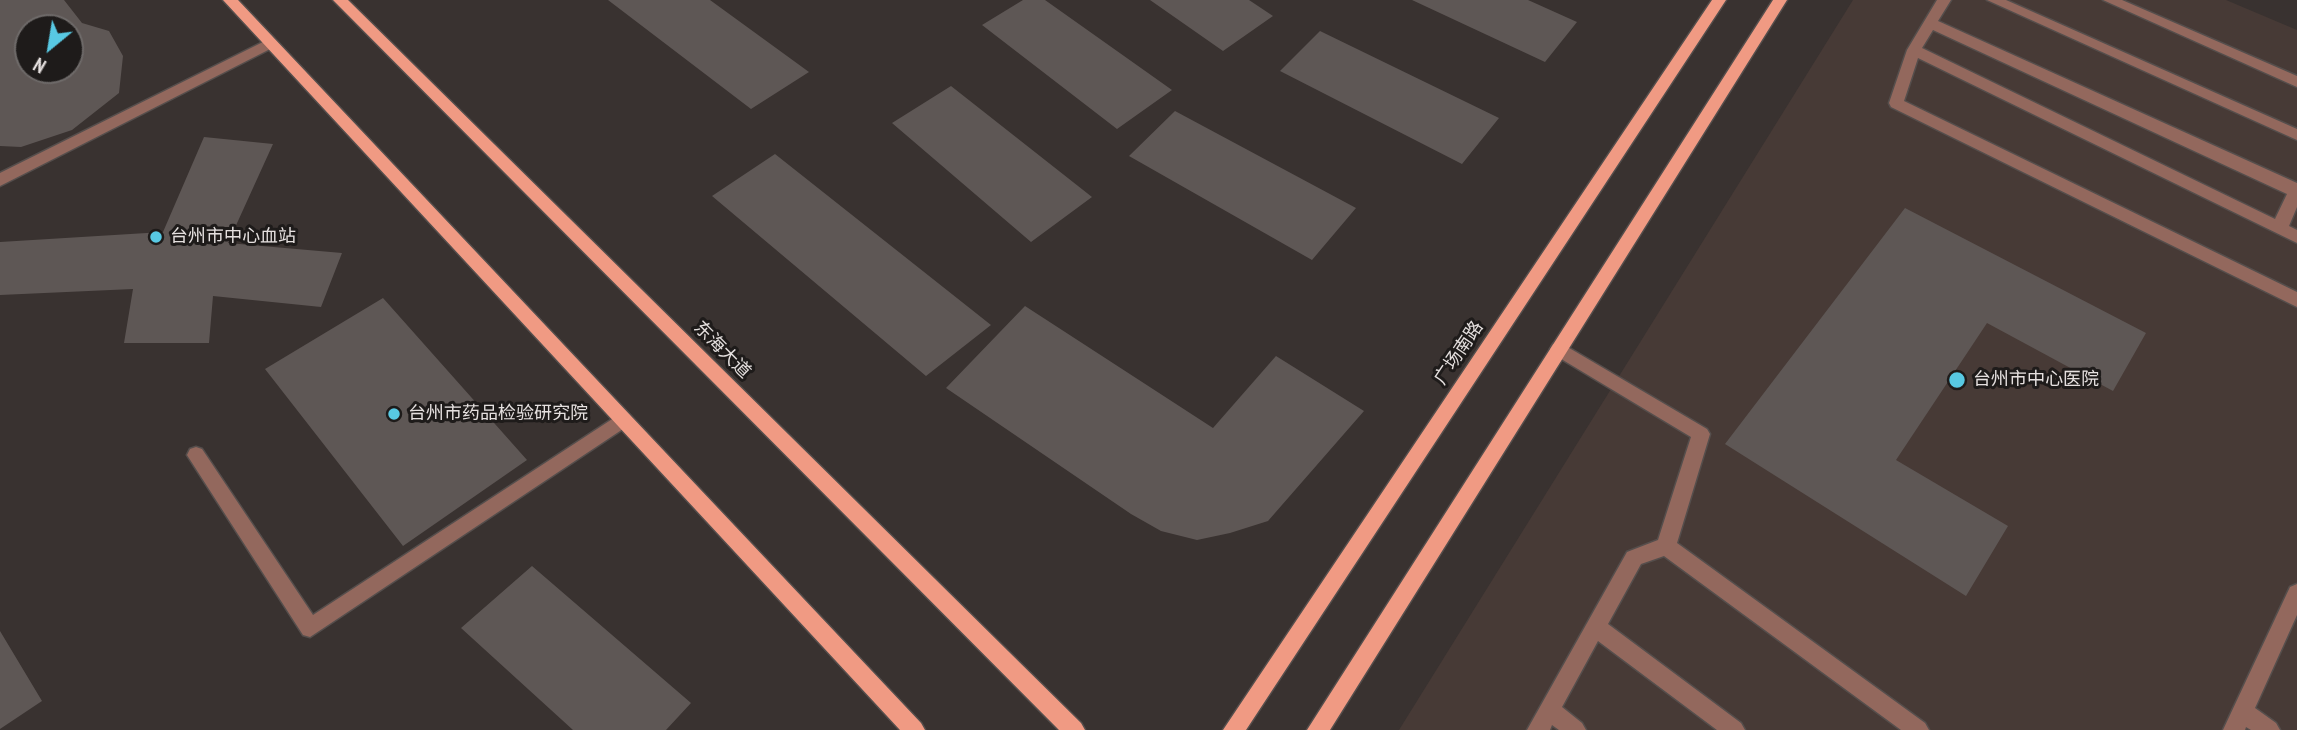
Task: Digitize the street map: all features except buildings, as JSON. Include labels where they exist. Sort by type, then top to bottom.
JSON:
[{"type":"main road","points":[[230,0],[914,730]]},
{"type":"main road","name":"东海大道","points":[[340,0],[1074,730]]},
{"type":"main road","name":"广场南路","points":[[1234,730],[1719,0]]},
{"type":"main road","points":[[1318,730],[1780,0]]},
{"type":"street","points":[[1944,0],[1914,50],[1896,103],[2297,300]]},
{"type":"street","points":[[1994,0],[2297,135]]},
{"type":"street","points":[[2110,0],[2297,82]]},
{"type":"street","points":[[1930,23],[2297,190],[2279,229]]},
{"type":"street","points":[[0,180],[271,43]]},
{"type":"street","points":[[1914,50],[2297,237]]},
{"type":"street","points":[[1559,349],[1701,434],[1666,546]]},
{"type":"street","points":[[196,455],[310,628],[623,419]]},
{"type":"street","points":[[1538,730],[1634,558],[1666,546]]},
{"type":"street","points":[[1666,546],[1918,730]]},
{"type":"street","points":[[2269,730],[2238,721],[2290,631],[2297,593]]},
{"type":"street","points":[[1595,627],[1734,730]]},
{"type":"street","points":[[1549,709],[1575,730]]},
{"type":"shaded area","name":"台州市中心医院","points":[[1853,0],[2226,0],[2297,30],[2297,730],[1399,730]]},
{"type":"place","name":"台州市中心血站","points":[[156,237]]},
{"type":"place","name":"台州市中心医院","points":[[1957,380]]},
{"type":"place","name":"台州市药品检验研究院","points":[[394,414]]}]
